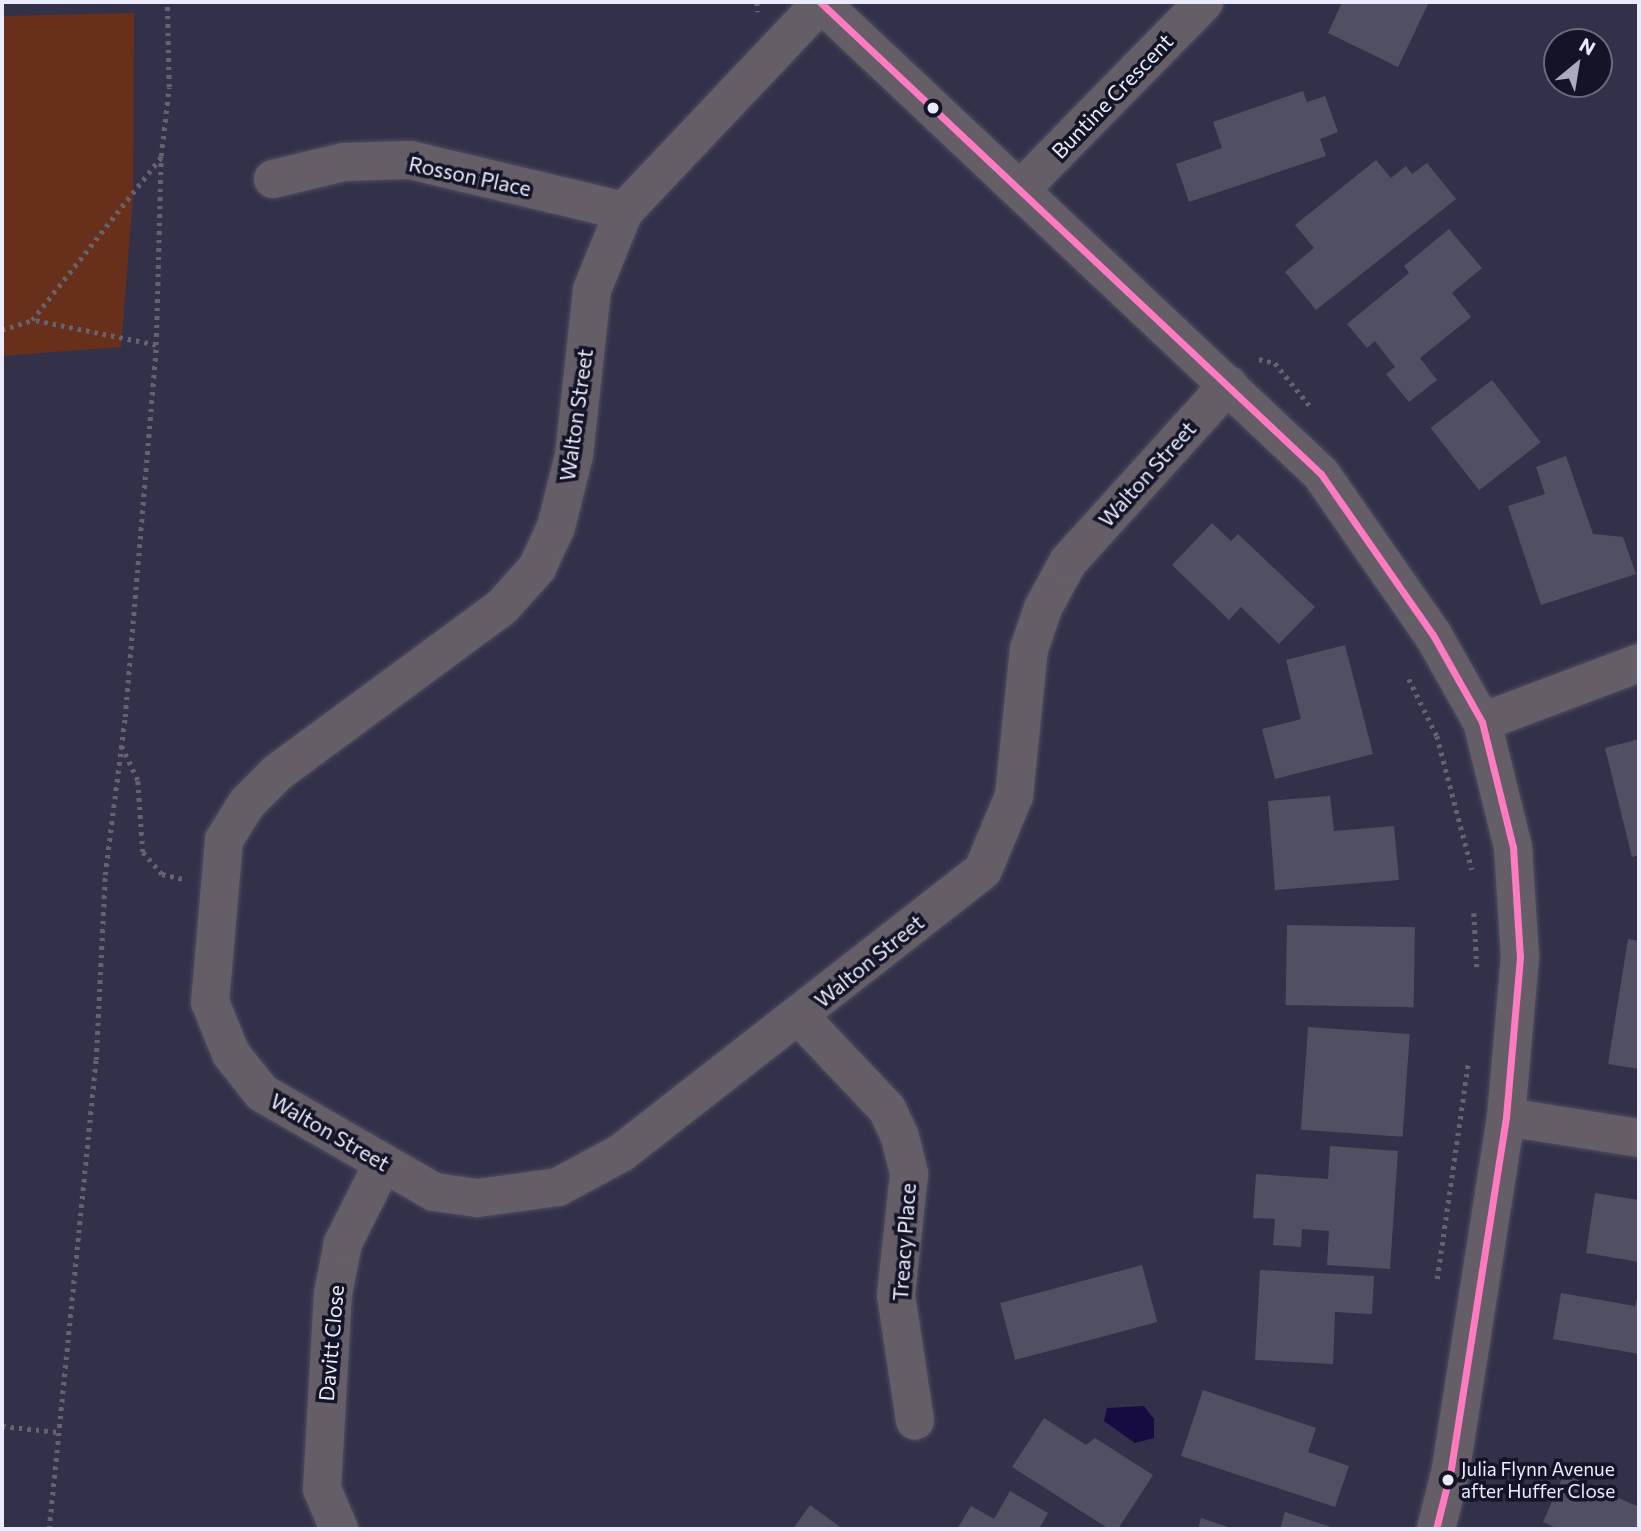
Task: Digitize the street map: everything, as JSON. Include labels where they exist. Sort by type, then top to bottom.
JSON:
[{"type":"street","points":[[820,2],[1321,474],[1433,635],[1482,722],[1513,847],[1520,957],[1506,1117],[1451,1469],[1436,1529]]},
{"type":"street","name":"Walton Street","points":[[820,2],[624,211],[592,290],[574,455],[556,527],[537,568],[502,607],[277,774],[247,803],[224,840],[210,1002],[231,1054],[262,1093],[383,1163],[445,1194],[478,1198],[558,1187],[621,1153],[984,870],[1014,796],[1029,649],[1043,608],[1068,562],[1228,385]]},
{"type":"street","name":"Buntine Crescent","points":[[1020,190],[1204,2]]},
{"type":"street","name":"Rosson Place","points":[[273,179],[344,162],[410,160],[624,211]]},
{"type":"street","points":[[1482,722],[1639,663]]},
{"type":"street","name":"Treacy Place","points":[[799,1016],[887,1109],[901,1137],[909,1174],[896,1295],[915,1421]]},
{"type":"street","points":[[1506,1117],[1639,1138]]},
{"type":"street","name":"Davitt Close","points":[[339,1529],[322,1477],[333,1294],[343,1243],[383,1163]]},
{"type":"path","points":[[49,1529],[96,1060],[105,875],[121,746],[156,345],[161,156],[169,87],[167,2]]},
{"type":"path","points":[[32,320],[161,156]]},
{"type":"path","points":[[2,330],[32,320],[156,345]]},
{"type":"path","points":[[1253,357],[1275,363],[1319,417]]},
{"type":"path","points":[[1403,666],[1437,736],[1473,882]]},
{"type":"path","points":[[121,746],[138,781],[143,852],[162,873],[220,887]]},
{"type":"path","points":[[1474,909],[1478,977]]},
{"type":"path","points":[[1436,1293],[1468,1059]]},
{"type":"path","points":[[2,1426],[58,1432]]},
{"type":"shaded area","points":[[134,13],[133,198],[121,347],[2,356],[2,16]]},
{"type":"shaded area","points":[[1144,1406],[1154,1419],[1154,1438],[1135,1443],[1104,1421],[1107,1408]]},
{"type":"building","points":[[1342,2],[1429,2],[1398,67],[1328,33]]},
{"type":"building","points":[[1303,91],[1307,102],[1325,96],[1338,132],[1320,139],[1326,156],[1189,202],[1176,164],[1222,148],[1213,122]]},
{"type":"building","points":[[1376,160],[1391,178],[1406,166],[1412,174],[1427,163],[1456,199],[1316,310],[1285,272],[1314,248],[1295,225]]},
{"type":"building","points":[[1449,229],[1482,268],[1452,293],[1471,317],[1420,358],[1437,380],[1409,402],[1386,374],[1395,367],[1375,341],[1367,348],[1347,324],[1409,273],[1404,266]]},
{"type":"building","points":[[1492,380],[1541,442],[1479,490],[1431,428]]},
{"type":"building","points":[[1566,456],[1593,534],[1623,537],[1636,574],[1541,605],[1508,506],[1545,494],[1536,467]]},
{"type":"building","points":[[1212,523],[1231,541],[1238,534],[1315,607],[1279,644],[1241,607],[1229,620],[1172,565]]},
{"type":"building","points":[[1345,645],[1373,754],[1275,779],[1262,729],[1301,719],[1286,660]]},
{"type":"building","points":[[1639,739],[1639,855],[1632,857],[1605,748]]},
{"type":"building","points":[[1330,796],[1334,831],[1394,826],[1399,880],[1275,890],[1268,801]]},
{"type":"building","points":[[1287,925],[1415,927],[1414,1007],[1286,1005]]},
{"type":"building","points":[[1628,939],[1639,941],[1639,1069],[1608,1064]]},
{"type":"building","points":[[1308,1027],[1410,1034],[1403,1137],[1301,1130]]},
{"type":"building","points":[[1330,1146],[1398,1151],[1390,1269],[1327,1265],[1329,1231],[1302,1229],[1301,1247],[1273,1245],[1275,1219],[1253,1218],[1256,1174],[1328,1179]]},
{"type":"building","points":[[1595,1193],[1639,1200],[1639,1262],[1586,1253]]},
{"type":"building","points":[[1142,1265],[1157,1322],[1015,1360],[1000,1303]]},
{"type":"building","points":[[1260,1270],[1374,1276],[1372,1314],[1335,1312],[1333,1364],[1255,1360]]},
{"type":"building","points":[[1639,1292],[1639,1354],[1553,1339],[1561,1293],[1635,1306]]},
{"type":"building","points":[[1203,1390],[1316,1428],[1308,1452],[1349,1466],[1335,1507],[1181,1456]]},
{"type":"building","points":[[1044,1418],[1086,1445],[1095,1438],[1153,1475],[1118,1529],[1109,1529],[1012,1467]]},
{"type":"building","points":[[1564,1474],[1639,1507],[1639,1529],[1558,1529],[1543,1522]]},
{"type":"building","points":[[1010,1491],[1048,1513],[1039,1529],[957,1529],[971,1506],[994,1519]]},
{"type":"building","points":[[810,1505],[843,1529],[793,1529]]},
{"type":"building","points":[[1285,1512],[1337,1529],[1280,1529]]},
{"type":"building","points":[[1201,1518],[1234,1529],[1198,1529]]},
{"type":"transit line","points":[[820,2],[1321,474],[1433,635],[1482,722],[1513,847],[1520,957],[1506,1117],[1451,1469],[1436,1529]]},
{"type":"place","name":"Julia Flynn Avenue after Huffer Close","points":[[1448,1480]]}]
